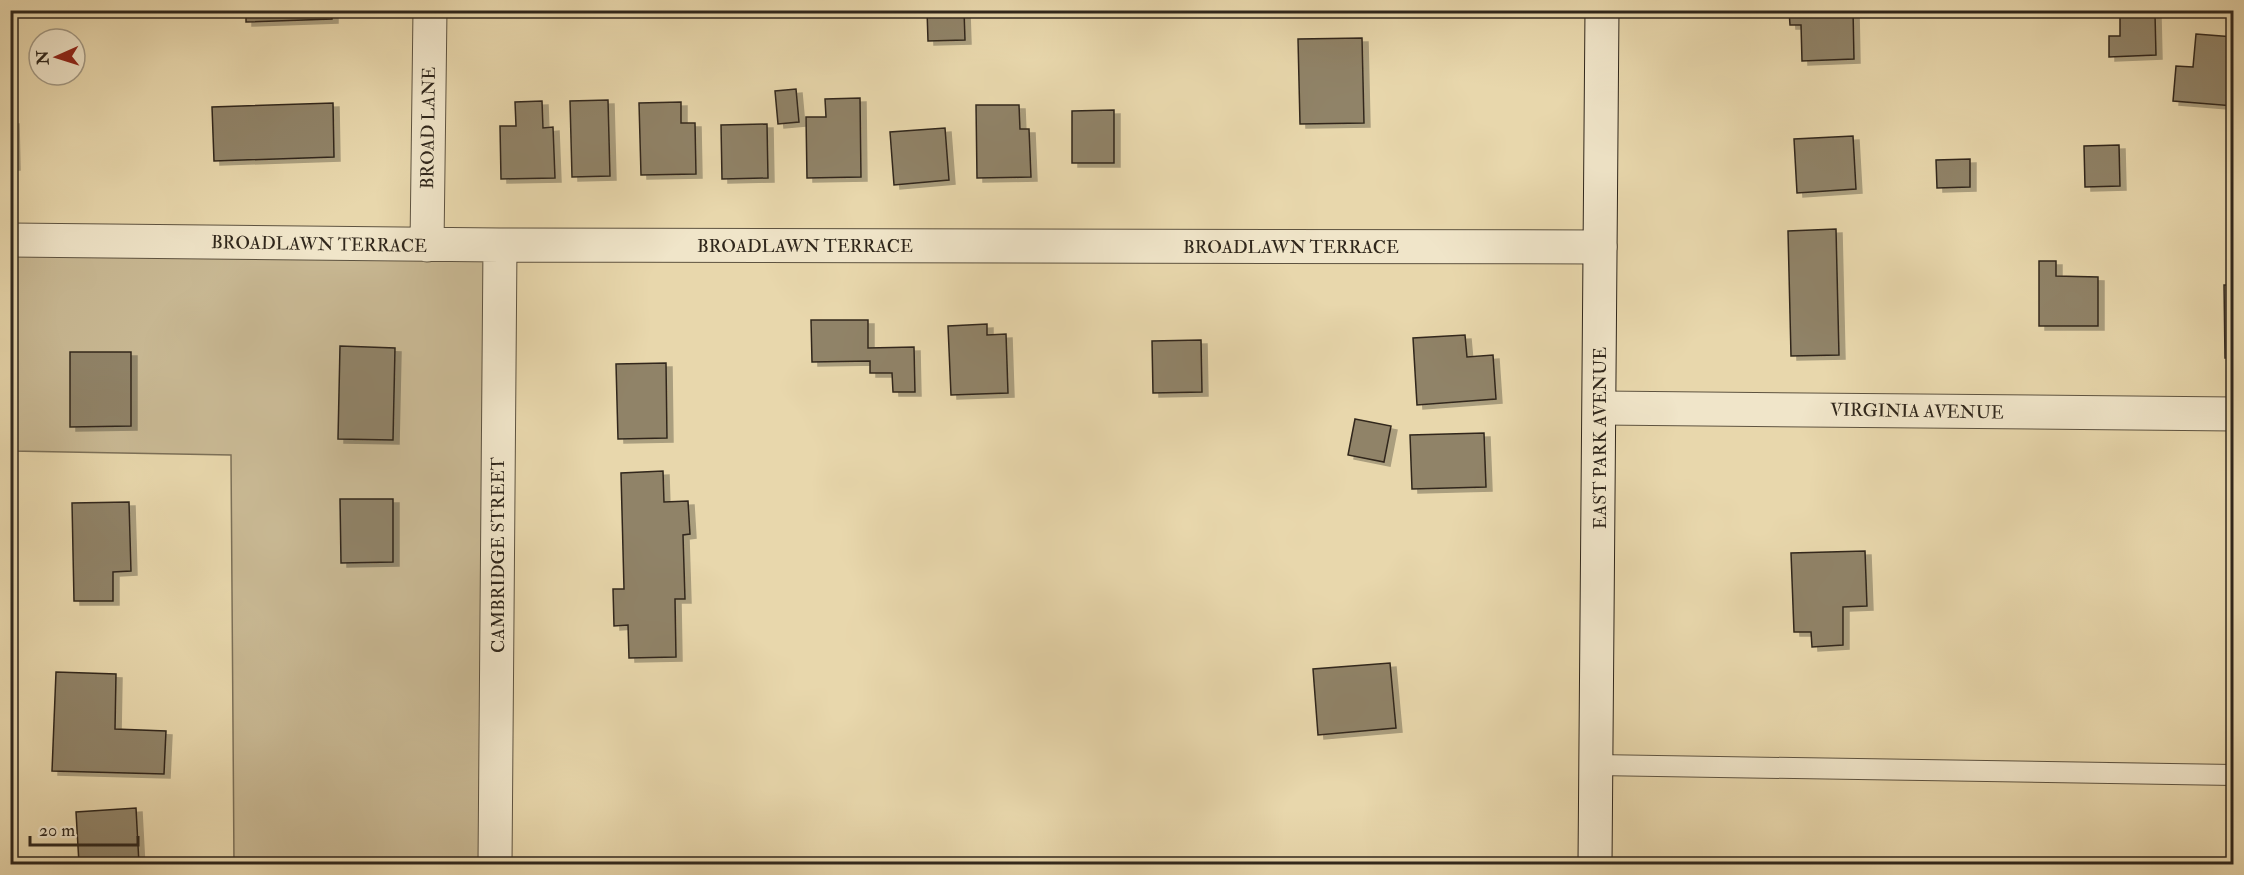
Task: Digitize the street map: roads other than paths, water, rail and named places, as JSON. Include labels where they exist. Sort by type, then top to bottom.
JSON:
[{"type":"street","name":"BROAD LANE","points":[[427,245],[430,10]]},
{"type":"street","name":"EAST PARK AVENUE","points":[[1595,864],[1601,408],[1602,10]]},
{"type":"street","name":"BROADLAWN TERRACE","points":[[10,240],[427,245],[1600,248]]},
{"type":"street","name":"CAMBRIDGE STREET","points":[[495,864],[500,245]]},
{"type":"street","name":"VIRGINIA AVENUE","points":[[1601,408],[2234,414]]},
{"type":"lane","points":[[1596,765],[2234,775]]}]
